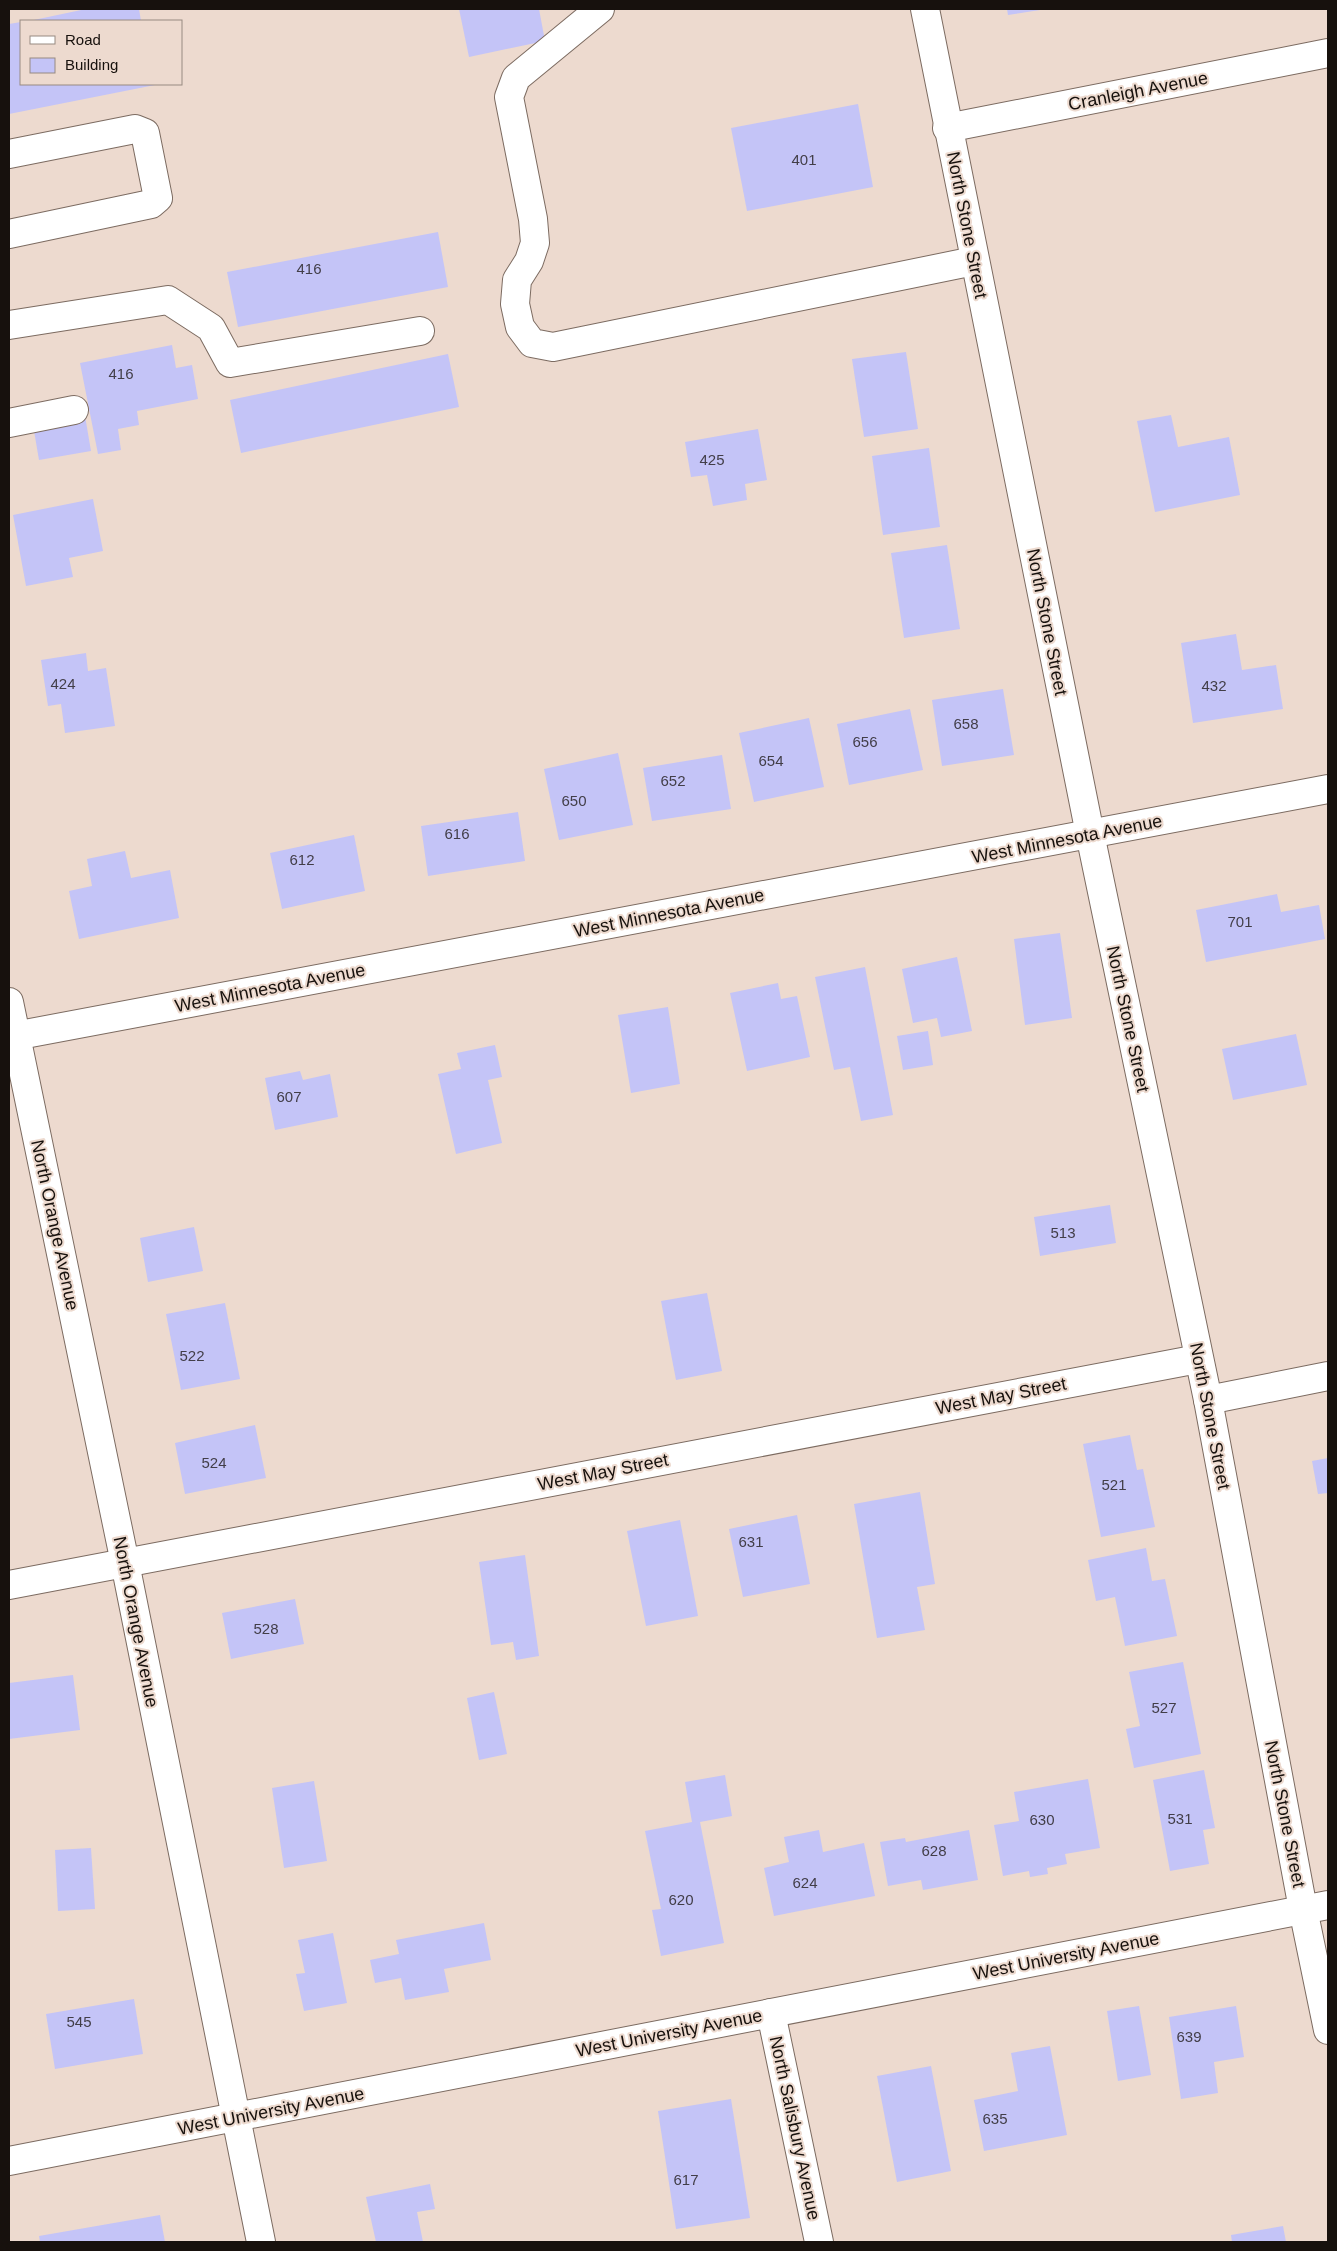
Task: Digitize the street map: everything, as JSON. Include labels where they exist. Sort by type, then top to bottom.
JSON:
[{"type":"street","points":[[600,9],[516,78],[509,97],[533,219],[535,243],[529,261],[517,280],[515,304],[520,327],[532,343],[553,348],[974,260]]},
{"type":"street","name":"North Stone Street","points":[[925,9],[947,128],[1198,1359],[1316,1907],[1328,2030]]},
{"type":"street","name":"Cranleigh Avenue","points":[[947,128],[1328,53]]},
{"type":"street","points":[[9,154],[135,129],[145,133],[158,198],[151,204],[9,234]]},
{"type":"street","points":[[9,325],[168,300],[211,328],[230,363],[420,331]]},
{"type":"street","points":[[9,423],[74,410]]},
{"type":"street","name":"West Minnesota Avenue","points":[[12,1036],[1328,790]]},
{"type":"street","name":"North Orange Avenue","points":[[9,1002],[12,1036],[125,1563],[261,2242]]},
{"type":"street","name":"West May Street","points":[[9,1585],[1198,1359]]},
{"type":"street","points":[[1208,1400],[1328,1376]]},
{"type":"street","name":"West University Avenue","points":[[9,2161],[1316,1907]]},
{"type":"street","name":"North Salisbury Avenue","points":[[771,2013],[819,2242]]},
{"type":"building","points":[[86,9],[139,9],[141,20],[34,20]]},
{"type":"building","points":[[459,9],[539,9],[545,41],[469,57]]},
{"type":"building","points":[[1007,9],[1040,9],[1040,10],[1008,15]]},
{"type":"building","points":[[20,22],[20,85],[155,85],[9,114],[9,24]]},
{"type":"building","points":[[858,104],[873,187],[747,211],[731,128]]},
{"type":"building","points":[[438,232],[448,287],[238,327],[227,272]]},
{"type":"building","points":[[172,345],[176,368],[192,365],[198,399],[137,411],[139,425],[118,429],[121,450],[98,454],[80,363]]},
{"type":"building","points":[[906,352],[918,429],[864,437],[852,359]]},
{"type":"building","points":[[448,354],[459,407],[241,453],[230,400]]},
{"type":"building","points":[[1171,415],[1178,447],[1229,437],[1240,495],[1155,512],[1137,421]]},
{"type":"building","points":[[85,416],[91,451],[39,460],[33,425]]},
{"type":"building","points":[[758,429],[767,480],[745,484],[747,500],[713,506],[707,475],[691,477],[685,442]]},
{"type":"building","points":[[929,448],[940,527],[883,535],[872,456]]},
{"type":"building","points":[[93,499],[103,551],[69,558],[73,577],[26,586],[13,515]]},
{"type":"building","points":[[947,545],[960,629],[904,638],[891,553]]},
{"type":"building","points":[[1236,634],[1242,670],[1276,665],[1283,709],[1193,723],[1181,643]]},
{"type":"building","points":[[86,653],[88,671],[106,668],[115,726],[65,733],[61,704],[48,706],[41,660]]},
{"type":"building","points":[[1003,689],[1014,755],[942,766],[932,700]]},
{"type":"building","points":[[910,709],[923,770],[849,785],[837,724]]},
{"type":"building","points":[[809,718],[824,787],[754,802],[739,733]]},
{"type":"building","points":[[618,753],[633,825],[559,840],[544,769]]},
{"type":"building","points":[[722,755],[731,809],[652,821],[643,768]]},
{"type":"building","points":[[518,812],[525,861],[428,876],[421,826]]},
{"type":"building","points":[[354,835],[365,891],[282,909],[270,853]]},
{"type":"building","points":[[125,851],[131,878],[170,870],[179,918],[79,939],[69,891],[92,886],[87,859]]},
{"type":"building","points":[[1277,894],[1281,912],[1319,905],[1325,939],[1206,962],[1196,910]]},
{"type":"building","points":[[1060,933],[1072,1018],[1025,1025],[1014,939]]},
{"type":"building","points":[[957,957],[972,1031],[941,1037],[937,1018],[913,1023],[902,969]]},
{"type":"building","points":[[865,967],[893,1115],[861,1121],[850,1067],[834,1070],[815,977]]},
{"type":"building","points":[[778,983],[781,999],[797,996],[810,1057],[747,1071],[730,993]]},
{"type":"building","points":[[668,1007],[680,1084],[631,1093],[618,1015]]},
{"type":"building","points":[[928,1031],[933,1065],[903,1070],[897,1036]]},
{"type":"building","points":[[1296,1034],[1307,1085],[1233,1100],[1222,1049]]},
{"type":"building","points":[[495,1045],[502,1077],[488,1080],[502,1143],[456,1154],[438,1074],[461,1069],[457,1053]]},
{"type":"building","points":[[300,1071],[303,1080],[330,1074],[338,1117],[275,1130],[265,1078]]},
{"type":"building","points":[[1110,1205],[1116,1243],[1040,1256],[1034,1217]]},
{"type":"building","points":[[194,1227],[203,1271],[148,1282],[140,1238]]},
{"type":"building","points":[[707,1293],[722,1371],[676,1380],[661,1301]]},
{"type":"building","points":[[225,1303],[240,1379],[181,1390],[166,1314]]},
{"type":"building","points":[[255,1425],[266,1478],[185,1494],[175,1443]]},
{"type":"building","points":[[1130,1435],[1137,1470],[1143,1469],[1155,1527],[1101,1537],[1083,1444]]},
{"type":"building","points":[[1328,1458],[1328,1493],[1318,1494],[1312,1461]]},
{"type":"building","points":[[920,1492],[935,1584],[917,1587],[925,1630],[877,1638],[854,1504]]},
{"type":"building","points":[[797,1515],[810,1584],[743,1597],[729,1529]]},
{"type":"building","points":[[680,1520],[698,1616],[646,1626],[627,1531]]},
{"type":"building","points":[[1146,1548],[1152,1581],[1165,1579],[1177,1636],[1125,1646],[1115,1597],[1096,1601],[1088,1560]]},
{"type":"building","points":[[525,1555],[539,1656],[516,1660],[513,1642],[491,1645],[479,1562]]},
{"type":"building","points":[[295,1599],[304,1644],[231,1659],[222,1613]]},
{"type":"building","points":[[1183,1662],[1201,1754],[1134,1768],[1126,1729],[1140,1726],[1129,1672]]},
{"type":"building","points":[[73,1675],[80,1730],[9,1739],[9,1683]]},
{"type":"building","points":[[494,1692],[507,1754],[479,1760],[467,1698]]},
{"type":"building","points":[[1204,1770],[1215,1828],[1203,1830],[1209,1864],[1170,1871],[1153,1780]]},
{"type":"building","points":[[725,1775],[732,1816],[700,1822],[724,1943],[661,1956],[652,1910],[661,1909],[645,1831],[692,1822],[685,1782]]},
{"type":"building","points":[[1088,1779],[1100,1848],[1065,1854],[1067,1864],[1047,1868],[1048,1874],[1030,1877],[1029,1871],[1003,1876],[994,1825],[1019,1821],[1014,1792]]},
{"type":"building","points":[[314,1781],[327,1861],[284,1868],[272,1788]]},
{"type":"building","points":[[819,1830],[823,1852],[864,1843],[875,1896],[774,1916],[764,1868],[789,1862],[784,1837]]},
{"type":"building","points":[[969,1830],[978,1880],[923,1890],[921,1880],[888,1886],[880,1842],[905,1838],[906,1842]]},
{"type":"building","points":[[91,1848],[95,1909],[58,1911],[55,1850]]},
{"type":"building","points":[[484,1923],[491,1960],[444,1969],[449,1992],[405,2000],[401,1978],[375,1983],[370,1960],[399,1954],[396,1940]]},
{"type":"building","points":[[333,1933],[347,2003],[304,2011],[296,1974],[305,1973],[298,1940]]},
{"type":"building","points":[[134,1999],[143,2054],[55,2069],[46,2014]]},
{"type":"building","points":[[1139,2006],[1151,2075],[1118,2081],[1107,2011]]},
{"type":"building","points":[[1236,2006],[1244,2057],[1214,2062],[1218,2093],[1181,2099],[1169,2017]]},
{"type":"building","points":[[1050,2046],[1067,2135],[984,2151],[974,2100],[1018,2091],[1011,2053]]},
{"type":"building","points":[[931,2066],[951,2171],[897,2182],[877,2076]]},
{"type":"building","points":[[731,2099],[750,2218],[676,2229],[658,2111]]},
{"type":"building","points":[[430,2184],[435,2209],[417,2212],[423,2242],[376,2242],[366,2197]]},
{"type":"building","points":[[160,2215],[165,2242],[40,2242],[39,2236]]},
{"type":"building","points":[[1283,2226],[1286,2242],[1232,2242],[1231,2235]]}]
